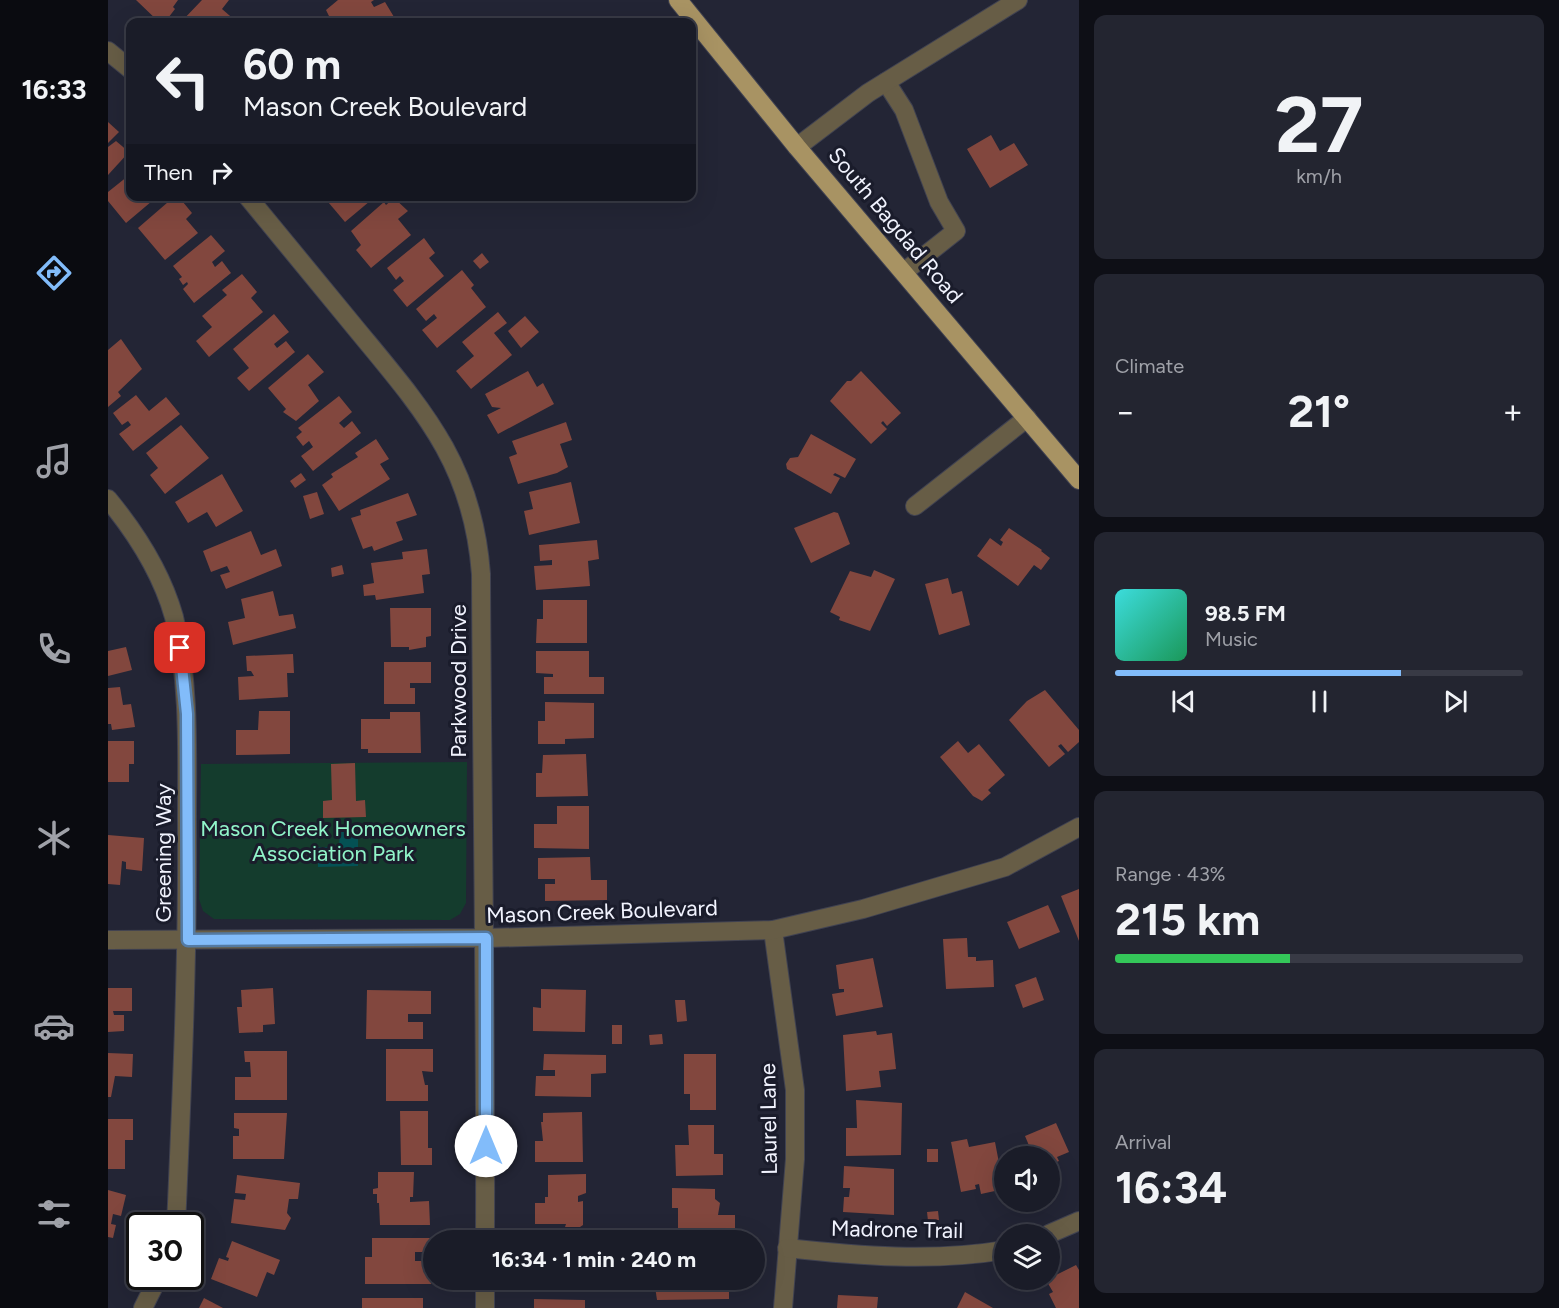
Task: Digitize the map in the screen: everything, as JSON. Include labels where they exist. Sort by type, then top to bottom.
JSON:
[{"type":"main road","name":"South Bagdad Road","points":[[678,0],[693,18]]},
{"type":"main road","name":"South Bagdad Road","points":[[696,22],[797,147],[1079,480]]},
{"type":"street","points":[[797,147],[886,82],[1018,0]]},
{"type":"street","points":[[108,51],[126,66]]},
{"type":"street","points":[[886,82],[904,110],[939,202],[956,231],[904,272]]},
{"type":"street","name":"Parkwood Drive","points":[[251,201],[421,407],[450,454],[467,496],[479,546],[483,903],[486,938],[485,1230]]},
{"type":"street","points":[[915,506],[1027,418]]},
{"type":"street","name":"Greening Way","points":[[108,498],[130,526],[161,584],[173,615],[180,648],[187,714],[188,940],[177,1212]]},
{"type":"street","name":"Mason Creek Boulevard","points":[[108,940],[486,938],[773,930],[863,909],[1005,867],[1079,827]]},
{"type":"street","name":"Laurel Lane","points":[[773,930],[795,1090],[794,1171],[783,1308]]},
{"type":"street","points":[[1060,1229],[1079,1221]]},
{"type":"street","name":"Madrone Trail","points":[[787,1248],[873,1256],[918,1257],[976,1255],[994,1252]]},
{"type":"street","points":[[143,1308],[152,1290]]},
{"type":"street","points":[[485,1290],[485,1308]]},
{"type":"green space","name":"Mason Creek Homeowners Association Park","points":[[467,762],[466,903],[460,914],[450,920],[214,919],[203,911],[199,899],[201,764]]},
{"type":"shaded area","points":[[340,832],[358,832],[358,866],[318,867],[318,847],[339,847]]},
{"type":"building","points":[[136,0],[178,0],[168,18],[155,18]]},
{"type":"building","points":[[202,0],[229,0],[222,9],[232,18],[185,18]]},
{"type":"building","points":[[338,0],[374,0],[371,2],[374,7],[385,2],[395,18],[330,18],[326,10]]},
{"type":"building","points":[[108,122],[119,132],[108,143]]},
{"type":"building","points":[[991,135],[1000,151],[1014,143],[1028,165],[990,188],[967,149]]},
{"type":"building","points":[[116,141],[126,149],[126,155],[108,175],[108,147]]},
{"type":"building","points":[[126,178],[126,201],[152,201],[126,223],[108,201],[108,192]]},
{"type":"building","points":[[169,201],[182,201],[192,213],[186,219],[198,233],[165,260],[138,228]]},
{"type":"building","points":[[327,201],[370,201],[345,222]]},
{"type":"building","points":[[391,201],[397,201],[408,211],[398,219],[411,235],[371,268],[356,250],[361,245],[351,231],[384,202],[386,205]]},
{"type":"building","points":[[211,235],[225,251],[212,262],[215,267],[222,261],[231,273],[194,303],[183,289],[188,284],[187,282],[183,285],[179,279],[182,277],[173,266]]},
{"type":"building","points":[[424,238],[435,253],[429,258],[444,276],[407,307],[393,290],[404,281],[400,276],[396,280],[387,268]]},
{"type":"building","points":[[482,253],[489,262],[480,269],[473,261]]},
{"type":"building","points":[[462,270],[474,285],[471,288],[486,307],[437,348],[422,330],[437,318],[434,314],[426,321],[416,309]]},
{"type":"building","points":[[242,274],[257,292],[251,298],[263,312],[209,357],[196,341],[212,327],[202,316],[227,295],[222,290]]},
{"type":"building","points":[[498,312],[507,323],[494,333],[512,355],[471,389],[456,371],[474,356],[462,342]]},
{"type":"building","points":[[274,314],[289,332],[274,344],[277,348],[286,341],[295,352],[249,391],[237,378],[249,368],[233,349]]},
{"type":"building","points":[[525,316],[539,332],[521,348],[508,331]]},
{"type":"building","points":[[121,339],[142,369],[118,392],[121,396],[108,407],[108,350]]},
{"type":"building","points":[[308,354],[324,372],[308,385],[319,401],[296,421],[283,412],[286,409],[268,388]]},
{"type":"building","points":[[528,371],[537,387],[543,383],[554,404],[498,434],[487,415],[501,408],[492,407],[485,394]]},
{"type":"building","points":[[861,371],[901,413],[887,426],[883,421],[881,423],[887,429],[871,444],[830,401],[847,381],[851,381]]},
{"type":"building","points":[[136,395],[149,411],[166,397],[180,414],[133,451],[119,434],[131,425],[128,421],[122,425],[113,413]]},
{"type":"building","points":[[339,396],[352,412],[339,423],[344,428],[352,421],[361,433],[313,471],[301,456],[313,447],[309,441],[303,446],[296,437],[302,432],[298,428]]},
{"type":"building","points":[[566,422],[572,440],[560,444],[568,467],[557,473],[518,484],[509,457],[517,454],[512,441]]},
{"type":"building","points":[[181,425],[209,458],[165,494],[150,475],[158,468],[146,453]]},
{"type":"building","points":[[811,434],[856,459],[845,478],[835,473],[833,475],[840,478],[831,494],[787,469],[786,464],[790,458],[798,457]]},
{"type":"building","points":[[376,439],[389,459],[380,464],[390,479],[339,511],[322,485],[333,477],[331,474],[358,457],[355,453]]},
{"type":"building","points":[[301,473],[306,480],[295,488],[290,481]]},
{"type":"building","points":[[222,474],[243,511],[216,527],[207,512],[188,523],[175,502]]},
{"type":"building","points":[[571,482],[580,523],[529,535],[524,511],[533,509],[529,492]]},
{"type":"building","points":[[317,492],[324,514],[310,519],[303,496]]},
{"type":"building","points":[[408,493],[417,515],[396,522],[403,540],[374,551],[372,546],[363,549],[351,518],[361,515],[360,510]]},
{"type":"building","points":[[834,512],[838,513],[850,544],[811,563],[794,528]]},
{"type":"building","points":[[1009,528],[1050,558],[1041,570],[1034,565],[1018,586],[977,556],[990,538],[1001,546],[1003,542],[1000,540]]},
{"type":"building","points":[[251,531],[261,555],[276,549],[282,566],[226,589],[220,575],[230,572],[227,566],[211,572],[203,551]]},
{"type":"building","points":[[597,540],[599,559],[588,561],[590,586],[536,590],[534,566],[552,565],[552,560],[540,561],[539,545]]},
{"type":"building","points":[[427,549],[430,574],[422,575],[424,593],[376,600],[375,595],[364,596],[363,585],[374,583],[371,563],[403,559],[402,552]]},
{"type":"building","points":[[342,565],[344,574],[332,577],[331,568]]},
{"type":"building","points":[[874,570],[895,579],[870,631],[839,620],[840,617],[830,612],[850,571],[871,577]]},
{"type":"building","points":[[948,578],[952,594],[962,591],[970,625],[939,635],[925,584]]},
{"type":"building","points":[[273,591],[279,616],[293,614],[296,628],[233,645],[228,622],[245,618],[241,599]]},
{"type":"building","points":[[543,600],[587,600],[587,643],[536,643],[537,619],[543,619]]},
{"type":"building","points":[[390,608],[431,608],[431,636],[426,637],[426,647],[409,650],[409,647],[391,647]]},
{"type":"building","points":[[126,647],[132,670],[108,676],[108,651]]},
{"type":"building","points":[[536,651],[589,651],[589,677],[604,677],[604,694],[544,694],[544,677],[553,677],[553,674],[536,673]]},
{"type":"building","points":[[293,654],[294,673],[287,673],[288,697],[239,700],[238,677],[254,676],[251,671],[247,671],[246,656]]},
{"type":"building","points":[[384,662],[431,662],[431,683],[410,683],[410,688],[415,688],[415,704],[384,704]]},
{"type":"building","points":[[120,687],[123,705],[131,704],[135,727],[112,730],[111,724],[108,724],[108,688]]},
{"type":"building","points":[[1045,690],[1079,730],[1079,742],[1068,752],[1061,744],[1058,746],[1065,754],[1049,767],[1009,720],[1027,701]]},
{"type":"building","points":[[545,702],[594,703],[594,738],[565,739],[565,744],[538,744],[538,721],[545,721]]},
{"type":"building","points":[[259,711],[290,711],[290,754],[236,755],[236,730],[258,730]]},
{"type":"building","points":[[390,712],[420,712],[421,753],[368,753],[368,749],[361,749],[361,719],[390,719]]},
{"type":"building","points":[[108,741],[134,741],[134,764],[129,764],[129,782],[108,782]]},
{"type":"building","points":[[958,741],[968,753],[979,744],[1005,775],[988,790],[991,793],[982,801],[973,796],[940,757]]},
{"type":"building","points":[[586,754],[588,796],[536,797],[536,773],[542,773],[543,755]]},
{"type":"building","points":[[355,763],[356,801],[365,800],[366,817],[323,818],[323,801],[332,800],[331,764]]},
{"type":"building","points":[[557,806],[589,806],[589,849],[534,848],[534,824],[557,824]]},
{"type":"building","points":[[108,835],[144,838],[142,871],[126,869],[126,862],[122,861],[120,885],[108,884]]},
{"type":"building","points":[[590,857],[591,880],[607,880],[607,900],[545,901],[545,884],[555,884],[555,879],[538,879],[538,858]]},
{"type":"building","points":[[1079,889],[1079,941],[1061,896]]},
{"type":"building","points":[[1048,905],[1060,932],[1019,949],[1007,922]]},
{"type":"building","points":[[967,938],[968,957],[976,957],[976,961],[993,960],[994,987],[946,989],[943,939]]},
{"type":"building","points":[[873,958],[883,1007],[836,1016],[832,994],[844,992],[844,989],[839,989],[836,965]]},
{"type":"building","points":[[1036,977],[1044,1000],[1023,1008],[1015,985]]},
{"type":"building","points":[[108,988],[132,988],[132,1011],[113,1011],[114,1015],[124,1015],[124,1031],[108,1032]]},
{"type":"building","points":[[273,988],[275,1024],[263,1025],[263,1032],[239,1033],[237,1007],[242,1007],[241,990]]},
{"type":"building","points":[[541,989],[586,990],[585,1032],[533,1031],[533,1007],[541,1008]]},
{"type":"building","points":[[367,990],[431,991],[431,1014],[408,1014],[408,1022],[423,1022],[423,1039],[366,1039]]},
{"type":"building","points":[[675,1000],[685,1000],[687,1021],[677,1022]]},
{"type":"building","points":[[612,1025],[622,1025],[622,1044],[612,1044]]},
{"type":"building","points":[[876,1031],[877,1035],[892,1033],[896,1069],[879,1071],[881,1087],[846,1091],[843,1035]]},
{"type":"building","points":[[662,1034],[663,1044],[650,1045],[649,1035]]},
{"type":"building","points":[[386,1049],[433,1049],[433,1072],[422,1071],[425,1085],[428,1085],[428,1101],[386,1101]]},
{"type":"building","points":[[244,1051],[287,1051],[287,1100],[235,1100],[235,1077],[251,1077],[250,1062],[245,1062]]},
{"type":"building","points":[[108,1053],[133,1054],[132,1077],[115,1076],[111,1097],[108,1097]]},
{"type":"building","points":[[544,1054],[606,1055],[606,1073],[591,1074],[591,1097],[535,1096],[536,1076],[555,1076],[555,1070],[543,1070]]},
{"type":"building","points":[[684,1054],[716,1054],[716,1110],[690,1110],[690,1094],[684,1094]]},
{"type":"building","points":[[856,1100],[902,1103],[901,1155],[846,1156],[846,1128],[857,1128]]},
{"type":"building","points":[[400,1111],[428,1111],[428,1148],[432,1148],[432,1165],[401,1165]]},
{"type":"building","points":[[582,1112],[583,1162],[535,1162],[535,1141],[543,1141],[541,1122],[543,1122],[543,1113]]},
{"type":"building","points":[[234,1113],[287,1113],[284,1159],[233,1159],[233,1136],[239,1136],[239,1129],[234,1128]]},
{"type":"building","points":[[108,1119],[133,1119],[133,1140],[125,1140],[125,1169],[108,1169]]},
{"type":"building","points":[[1056,1123],[1069,1152],[1060,1156],[1060,1146],[1029,1146],[1025,1136]]},
{"type":"building","points":[[688,1125],[714,1125],[714,1154],[723,1154],[723,1175],[676,1176],[675,1145],[689,1145]]},
{"type":"building","points":[[967,1139],[969,1147],[995,1142],[994,1191],[981,1194],[979,1184],[975,1185],[976,1189],[961,1192],[951,1142]]},
{"type":"building","points":[[927,1149],[938,1149],[938,1162],[927,1162]]},
{"type":"building","points":[[844,1166],[894,1169],[894,1215],[843,1212],[844,1197],[849,1197],[850,1188],[843,1188]]},
{"type":"building","points":[[378,1172],[414,1172],[413,1197],[410,1197],[410,1202],[429,1201],[430,1225],[380,1225],[377,1194],[373,1194],[373,1189],[378,1188]]},
{"type":"building","points":[[586,1174],[586,1193],[578,1196],[578,1202],[583,1201],[583,1225],[565,1227],[566,1224],[535,1224],[535,1203],[545,1203],[545,1197],[548,1197],[548,1175]]},
{"type":"building","points":[[237,1175],[300,1183],[298,1199],[289,1199],[287,1213],[291,1218],[285,1230],[231,1223],[234,1199],[245,1200],[246,1194],[235,1193]]},
{"type":"building","points":[[672,1188],[715,1189],[715,1199],[720,1203],[718,1215],[735,1215],[735,1230],[678,1230],[678,1208],[672,1208]]},
{"type":"building","points":[[108,1190],[126,1195],[121,1216],[113,1214],[111,1224],[116,1225],[113,1238],[108,1237]]},
{"type":"building","points":[[938,1211],[939,1220],[928,1221],[927,1212]]},
{"type":"building","points":[[372,1238],[423,1238],[423,1252],[415,1252],[415,1261],[423,1261],[423,1284],[365,1284],[365,1257],[372,1257]]},
{"type":"building","points":[[232,1241],[280,1260],[274,1275],[267,1272],[257,1297],[211,1279],[219,1258],[228,1261],[229,1258],[226,1257]]},
{"type":"building","points":[[1076,1265],[1079,1270],[1079,1308],[1056,1308],[1049,1294],[1053,1292],[1052,1290],[1060,1290],[1060,1273]]},
{"type":"building","points":[[656,1290],[729,1290],[729,1299],[657,1300]]},
{"type":"building","points":[[965,1292],[993,1308],[957,1308]]},
{"type":"building","points":[[838,1295],[878,1297],[877,1308],[837,1308]]},
{"type":"building","points":[[204,1298],[223,1308],[199,1308]]},
{"type":"building","points":[[362,1298],[423,1298],[423,1308],[362,1308]]},
{"type":"building","points":[[534,1299],[585,1300],[585,1308],[534,1308]]},
{"type":"route","points":[[180,648],[187,714],[188,940],[486,938],[486,1146]]}]
